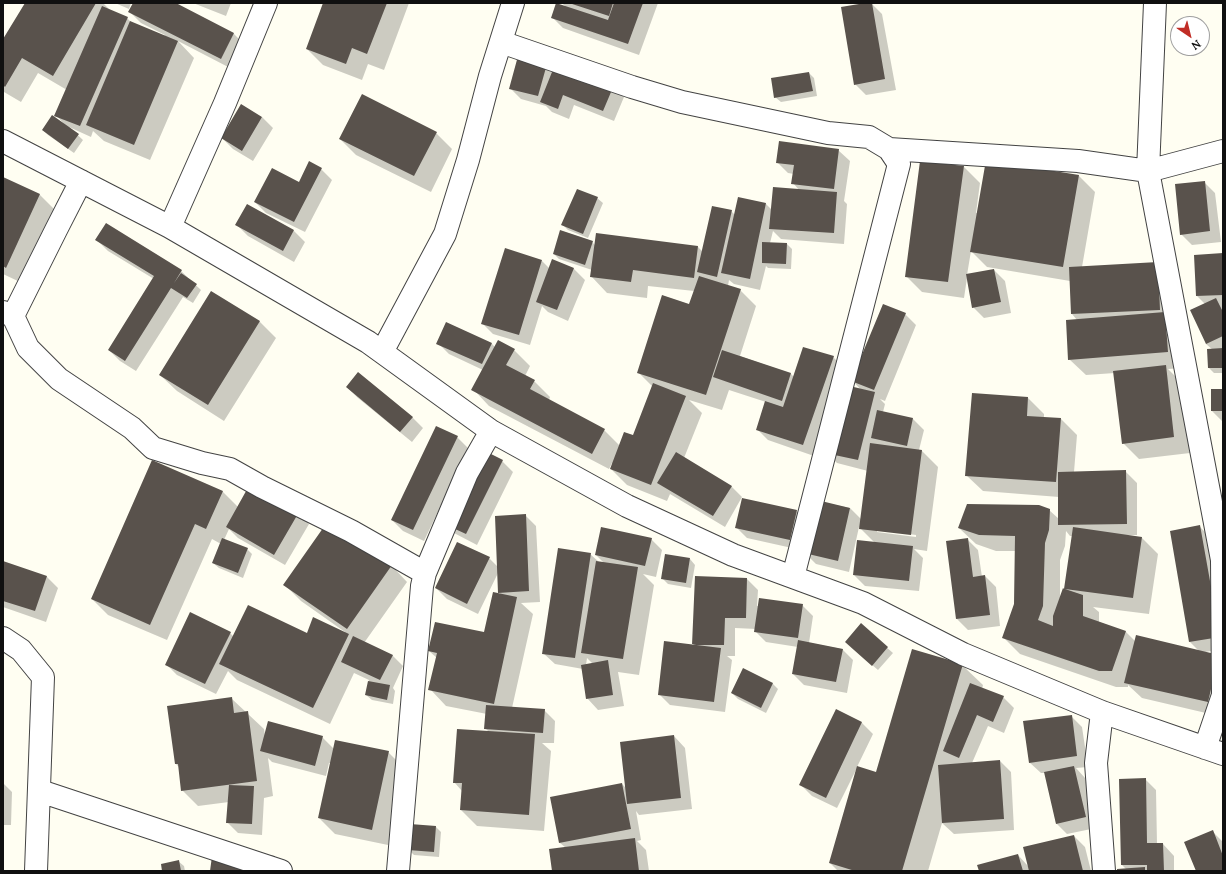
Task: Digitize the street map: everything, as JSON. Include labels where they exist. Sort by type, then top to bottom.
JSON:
[{"type":"street","points":[[170,226],[225,103],[266,3]]},
{"type":"street","points":[[382,352],[445,234],[468,160],[490,76],[513,3]]},
{"type":"street","points":[[3,141],[170,226],[368,342],[491,431],[627,506],[733,555],[863,603],[963,654],[1102,712],[1214,751],[1223,696],[1222,560],[1148,170],[1155,3]]},
{"type":"street","points":[[501,42],[632,87],[682,102],[828,133],[869,137],[889,149],[899,164],[792,577]]},
{"type":"street","points":[[889,149],[1078,161],[1148,170],[1223,151]]},
{"type":"street","points":[[81,181],[56,230],[8,314],[28,348],[59,379],[132,428],[153,448],[202,463],[230,469],[262,487],[351,531],[425,573]]},
{"type":"street","points":[[398,871],[422,586],[425,573],[467,473],[491,431]]},
{"type":"street","points":[[3,638],[21,650],[42,677],[40,791],[36,871]]},
{"type":"street","points":[[1102,712],[1096,764],[1104,871]]},
{"type":"street","points":[[40,791],[281,871]]},
{"type":"building","points":[[25,3],[96,3],[53,76],[22,58],[5,87],[3,85],[3,39]]},
{"type":"building","points":[[133,3],[176,3],[234,33],[221,59],[128,12]]},
{"type":"building","points":[[323,3],[387,3],[367,54],[352,48],[346,64],[306,49]]},
{"type":"building","points":[[556,3],[608,20],[614,3],[643,3],[628,44],[551,18]]},
{"type":"building","points":[[569,3],[613,3],[609,16]]},
{"type":"building","points":[[872,3],[885,79],[854,85],[841,7]]},
{"type":"building","points":[[102,6],[128,17],[80,126],[54,116]]},
{"type":"building","points":[[130,21],[178,41],[134,145],[86,125]]},
{"type":"building","points":[[518,56],[547,64],[538,96],[509,89]]},
{"type":"building","points":[[556,62],[614,85],[603,111],[563,95],[558,109],[540,102]]},
{"type":"building","points":[[809,72],[813,91],[774,98],[771,78]]},
{"type":"building","points":[[362,94],[437,132],[414,176],[339,139]]},
{"type":"building","points":[[241,104],[262,117],[242,151],[221,138]]},
{"type":"building","points":[[52,115],[79,134],[68,149],[42,130]]},
{"type":"building","points":[[779,141],[839,149],[834,189],[791,184],[794,165],[776,163]]},
{"type":"building","points":[[986,160],[1079,175],[1063,267],[970,252]]},
{"type":"building","points":[[309,161],[322,168],[294,222],[254,202],[272,168],[299,182]]},
{"type":"building","points":[[920,161],[964,166],[948,282],[905,277]]},
{"type":"building","points":[[3,177],[40,194],[6,268],[3,266]]},
{"type":"building","points":[[1205,181],[1210,231],[1180,235],[1175,184]]},
{"type":"building","points":[[773,187],[837,192],[834,233],[769,229]]},
{"type":"building","points":[[577,189],[598,197],[583,234],[561,225]]},
{"type":"building","points":[[738,197],[766,203],[750,279],[721,273]]},
{"type":"building","points":[[247,204],[294,230],[283,251],[235,225]]},
{"type":"building","points":[[712,206],[732,210],[717,277],[697,272]]},
{"type":"building","points":[[106,223],[182,270],[174,283],[181,273],[197,284],[187,298],[171,288],[125,361],[108,350],[154,276],[95,240]]},
{"type":"building","points":[[560,230],[593,241],[585,265],[553,254]]},
{"type":"building","points":[[596,233],[698,246],[694,278],[633,270],[631,282],[590,277]]},
{"type":"building","points":[[762,242],[787,243],[786,264],[762,263]]},
{"type":"building","points":[[505,248],[542,260],[519,335],[481,324]]},
{"type":"building","points":[[1223,253],[1223,295],[1196,296],[1194,255]]},
{"type":"building","points":[[552,259],[574,268],[557,310],[536,302]]},
{"type":"building","points":[[1158,262],[1160,310],[1071,314],[1069,267]]},
{"type":"building","points":[[994,269],[1001,302],[972,308],[966,274]]},
{"type":"building","points":[[699,276],[741,289],[706,395],[637,373],[662,295],[689,304]]},
{"type":"building","points":[[211,291],[260,321],[208,405],[159,375]]},
{"type":"building","points":[[1216,298],[1223,312],[1223,336],[1206,344],[1190,310]]},
{"type":"building","points":[[883,304],[906,313],[874,390],[851,381]]},
{"type":"building","points":[[1165,312],[1168,352],[1068,360],[1066,320]]},
{"type":"building","points":[[446,322],[492,343],[482,364],[436,344]]},
{"type":"building","points":[[498,340],[515,349],[506,365],[535,380],[530,389],[605,429],[592,454],[471,390]]},
{"type":"building","points":[[803,347],[834,356],[803,445],[756,430],[765,401],[783,407]]},
{"type":"building","points":[[1223,348],[1223,368],[1208,368],[1207,349]]},
{"type":"building","points":[[722,350],[791,373],[782,401],[713,377]]},
{"type":"building","points":[[1166,365],[1174,437],[1122,444],[1113,371]]},
{"type":"building","points":[[358,372],[413,417],[400,432],[346,387]]},
{"type":"building","points":[[653,383],[686,396],[651,485],[610,469],[624,432],[633,435]]},
{"type":"building","points":[[841,384],[875,392],[858,460],[825,453]]},
{"type":"building","points":[[1211,389],[1223,389],[1223,411],[1211,411]]},
{"type":"building","points":[[972,393],[1028,397],[1027,416],[1061,418],[1056,482],[965,476]]},
{"type":"building","points":[[877,410],[913,418],[907,446],[871,438]]},
{"type":"building","points":[[436,426],[458,436],[413,530],[391,520]]},
{"type":"building","points":[[870,443],[922,450],[911,535],[859,529]]},
{"type":"building","points":[[479,448],[503,460],[466,534],[442,523]]},
{"type":"building","points":[[676,452],[732,486],[713,516],[657,483]]},
{"type":"building","points":[[152,460],[223,491],[206,529],[195,524],[150,625],[91,599]]},
{"type":"building","points":[[1126,470],[1127,524],[1058,525],[1058,472]]},
{"type":"building","points":[[250,484],[299,512],[274,555],[226,527]]},
{"type":"building","points":[[742,498],[797,510],[790,540],[735,528]]},
{"type":"building","points":[[817,500],[850,508],[838,561],[804,553]]},
{"type":"building","points":[[967,504],[1039,505],[1050,509],[1049,530],[1045,543],[1043,606],[1038,620],[1053,626],[1053,616],[1063,588],[1064,589],[1073,527],[1142,537],[1133,598],[1065,589],[1083,595],[1083,616],[1126,631],[1112,671],[1099,671],[1002,638],[1014,604],[1015,536],[979,535],[958,528]]},
{"type":"building","points":[[526,514],[529,591],[498,593],[495,516]]},
{"type":"building","points":[[328,521],[392,565],[347,629],[283,585]]},
{"type":"building","points":[[1200,525],[1220,637],[1189,642],[1170,531]]},
{"type":"building","points":[[601,527],[652,538],[645,566],[595,555]]},
{"type":"building","points":[[222,538],[248,548],[238,573],[212,563]]},
{"type":"building","points":[[968,538],[973,577],[985,575],[990,615],[956,619],[946,541]]},
{"type":"building","points":[[857,540],[913,546],[909,581],[853,575]]},
{"type":"building","points":[[457,542],[490,557],[467,604],[435,588]]},
{"type":"building","points":[[558,548],[591,553],[575,658],[542,654]]},
{"type":"building","points":[[665,554],[690,558],[686,583],[661,579]]},
{"type":"building","points":[[3,561],[47,576],[35,611],[3,601]]},
{"type":"building","points":[[596,561],[638,567],[623,659],[581,653]]},
{"type":"building","points":[[695,576],[747,578],[746,618],[725,618],[724,645],[692,645]]},
{"type":"building","points":[[493,592],[517,597],[494,704],[428,690],[437,653],[428,651],[435,622],[484,632]]},
{"type":"building","points":[[759,598],[803,604],[798,638],[754,632]]},
{"type":"building","points":[[248,605],[307,633],[313,617],[349,634],[313,708],[219,664]]},
{"type":"building","points":[[190,612],[231,632],[205,684],[165,665]]},
{"type":"building","points":[[861,623],[888,647],[872,666],[845,642]]},
{"type":"building","points":[[1136,635],[1219,655],[1208,702],[1124,683]]},
{"type":"building","points":[[353,636],[393,655],[380,680],[341,662]]},
{"type":"building","points":[[798,640],[843,649],[836,682],[792,674]]},
{"type":"building","points":[[664,641],[721,648],[714,702],[658,695]]},
{"type":"building","points":[[912,649],[963,664],[902,871],[855,871],[829,863],[857,766],[876,772]]},
{"type":"building","points":[[608,660],[613,695],[586,699],[581,665]]},
{"type":"building","points":[[743,668],[773,683],[761,708],[731,693]]},
{"type":"building","points":[[368,681],[390,685],[387,700],[365,695]]},
{"type":"building","points":[[970,683],[1004,696],[993,722],[977,715],[959,758],[943,751]]},
{"type":"building","points":[[232,697],[234,713],[248,711],[257,781],[181,791],[178,764],[175,764],[167,706]]},
{"type":"building","points":[[486,705],[545,709],[543,733],[484,729]]},
{"type":"building","points":[[836,709],[862,722],[826,798],[799,785]]},
{"type":"building","points":[[1072,715],[1077,756],[1029,763],[1023,721]]},
{"type":"building","points":[[268,721],[323,736],[315,766],[260,751]]},
{"type":"building","points":[[457,729],[535,734],[529,815],[460,810],[462,783],[453,783]]},
{"type":"building","points":[[674,735],[681,798],[627,804],[620,742]]},
{"type":"building","points":[[335,740],[389,751],[372,830],[318,818]]},
{"type":"building","points":[[1000,760],[1004,819],[942,823],[938,765]]},
{"type":"building","points":[[1074,766],[1086,817],[1056,824],[1044,772]]},
{"type":"building","points":[[1146,778],[1147,843],[1163,843],[1164,871],[1147,871],[1147,865],[1121,865],[1119,779]]},
{"type":"building","points":[[622,783],[631,829],[559,843],[550,797]]},
{"type":"building","points":[[229,785],[254,786],[252,824],[226,823]]},
{"type":"building","points":[[410,824],[436,826],[434,852],[408,850]]},
{"type":"building","points":[[1213,830],[1223,856],[1223,871],[1196,871],[1184,842]]},
{"type":"building","points":[[1074,835],[1083,871],[1029,871],[1023,847]]},
{"type":"building","points":[[635,838],[639,871],[552,871],[549,849]]},
{"type":"building","points":[[213,849],[275,856],[274,871],[210,871]]},
{"type":"building","points":[[1018,854],[1023,871],[979,871],[977,865]]},
{"type":"building","points":[[179,860],[181,871],[162,871],[161,864]]},
{"type":"building","points":[[1145,867],[1145,871],[1117,871],[1117,869]]}]
